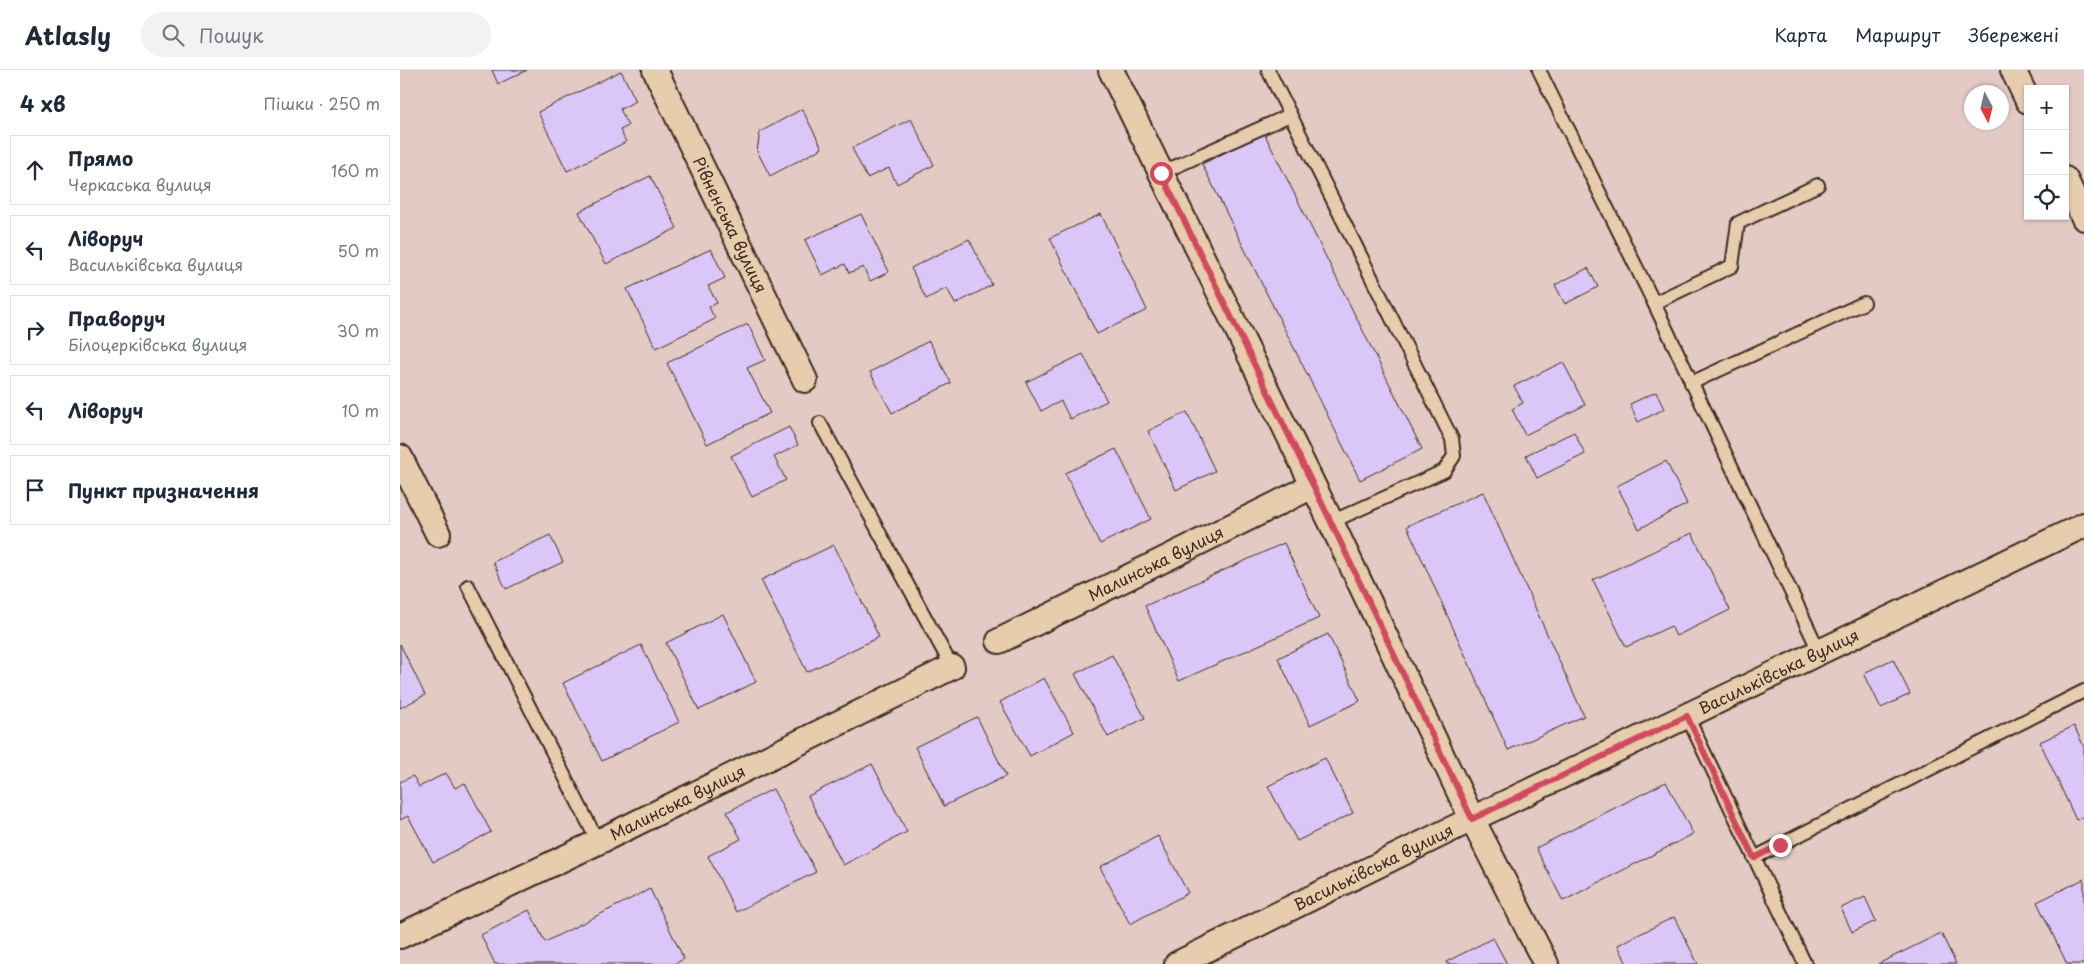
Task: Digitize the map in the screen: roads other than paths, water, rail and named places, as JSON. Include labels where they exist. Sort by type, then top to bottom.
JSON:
[{"type":"street","name":"Рівненська вулиця","points":[[655,70],[805,380]]},
{"type":"street","points":[[1111,70],[1331,522],[1472,819],[1546,964]]},
{"type":"street","points":[[2013,70],[2024,93]]},
{"type":"street","points":[[2069,187],[2084,218]]},
{"type":"street","points":[[400,457],[438,534]]},
{"type":"street","name":"Малинська вулиця","points":[[998,641],[1313,486]]},
{"type":"street","name":"Васильківська вулиця","points":[[1177,964],[1472,819],[2084,525]]},
{"type":"street","name":"Малинська вулиця","points":[[400,936],[598,842],[952,667]]},
{"type":"lane","points":[[1268,70],[1452,438],[1454,456],[1444,471],[1331,522]]},
{"type":"lane","points":[[1539,70],[1654,303],[1819,652]]},
{"type":"lane","points":[[1161,173],[1290,115]]},
{"type":"lane","points":[[1654,303],[1732,266],[1738,223],[1818,185]]},
{"type":"lane","points":[[1691,383],[1864,303]]},
{"type":"lane","points":[[820,423],[952,667]]},
{"type":"lane","points":[[468,586],[598,842]]},
{"type":"lane","points":[[1754,858],[2084,691]]},
{"type":"lane","points":[[1687,716],[1806,964]]}]
